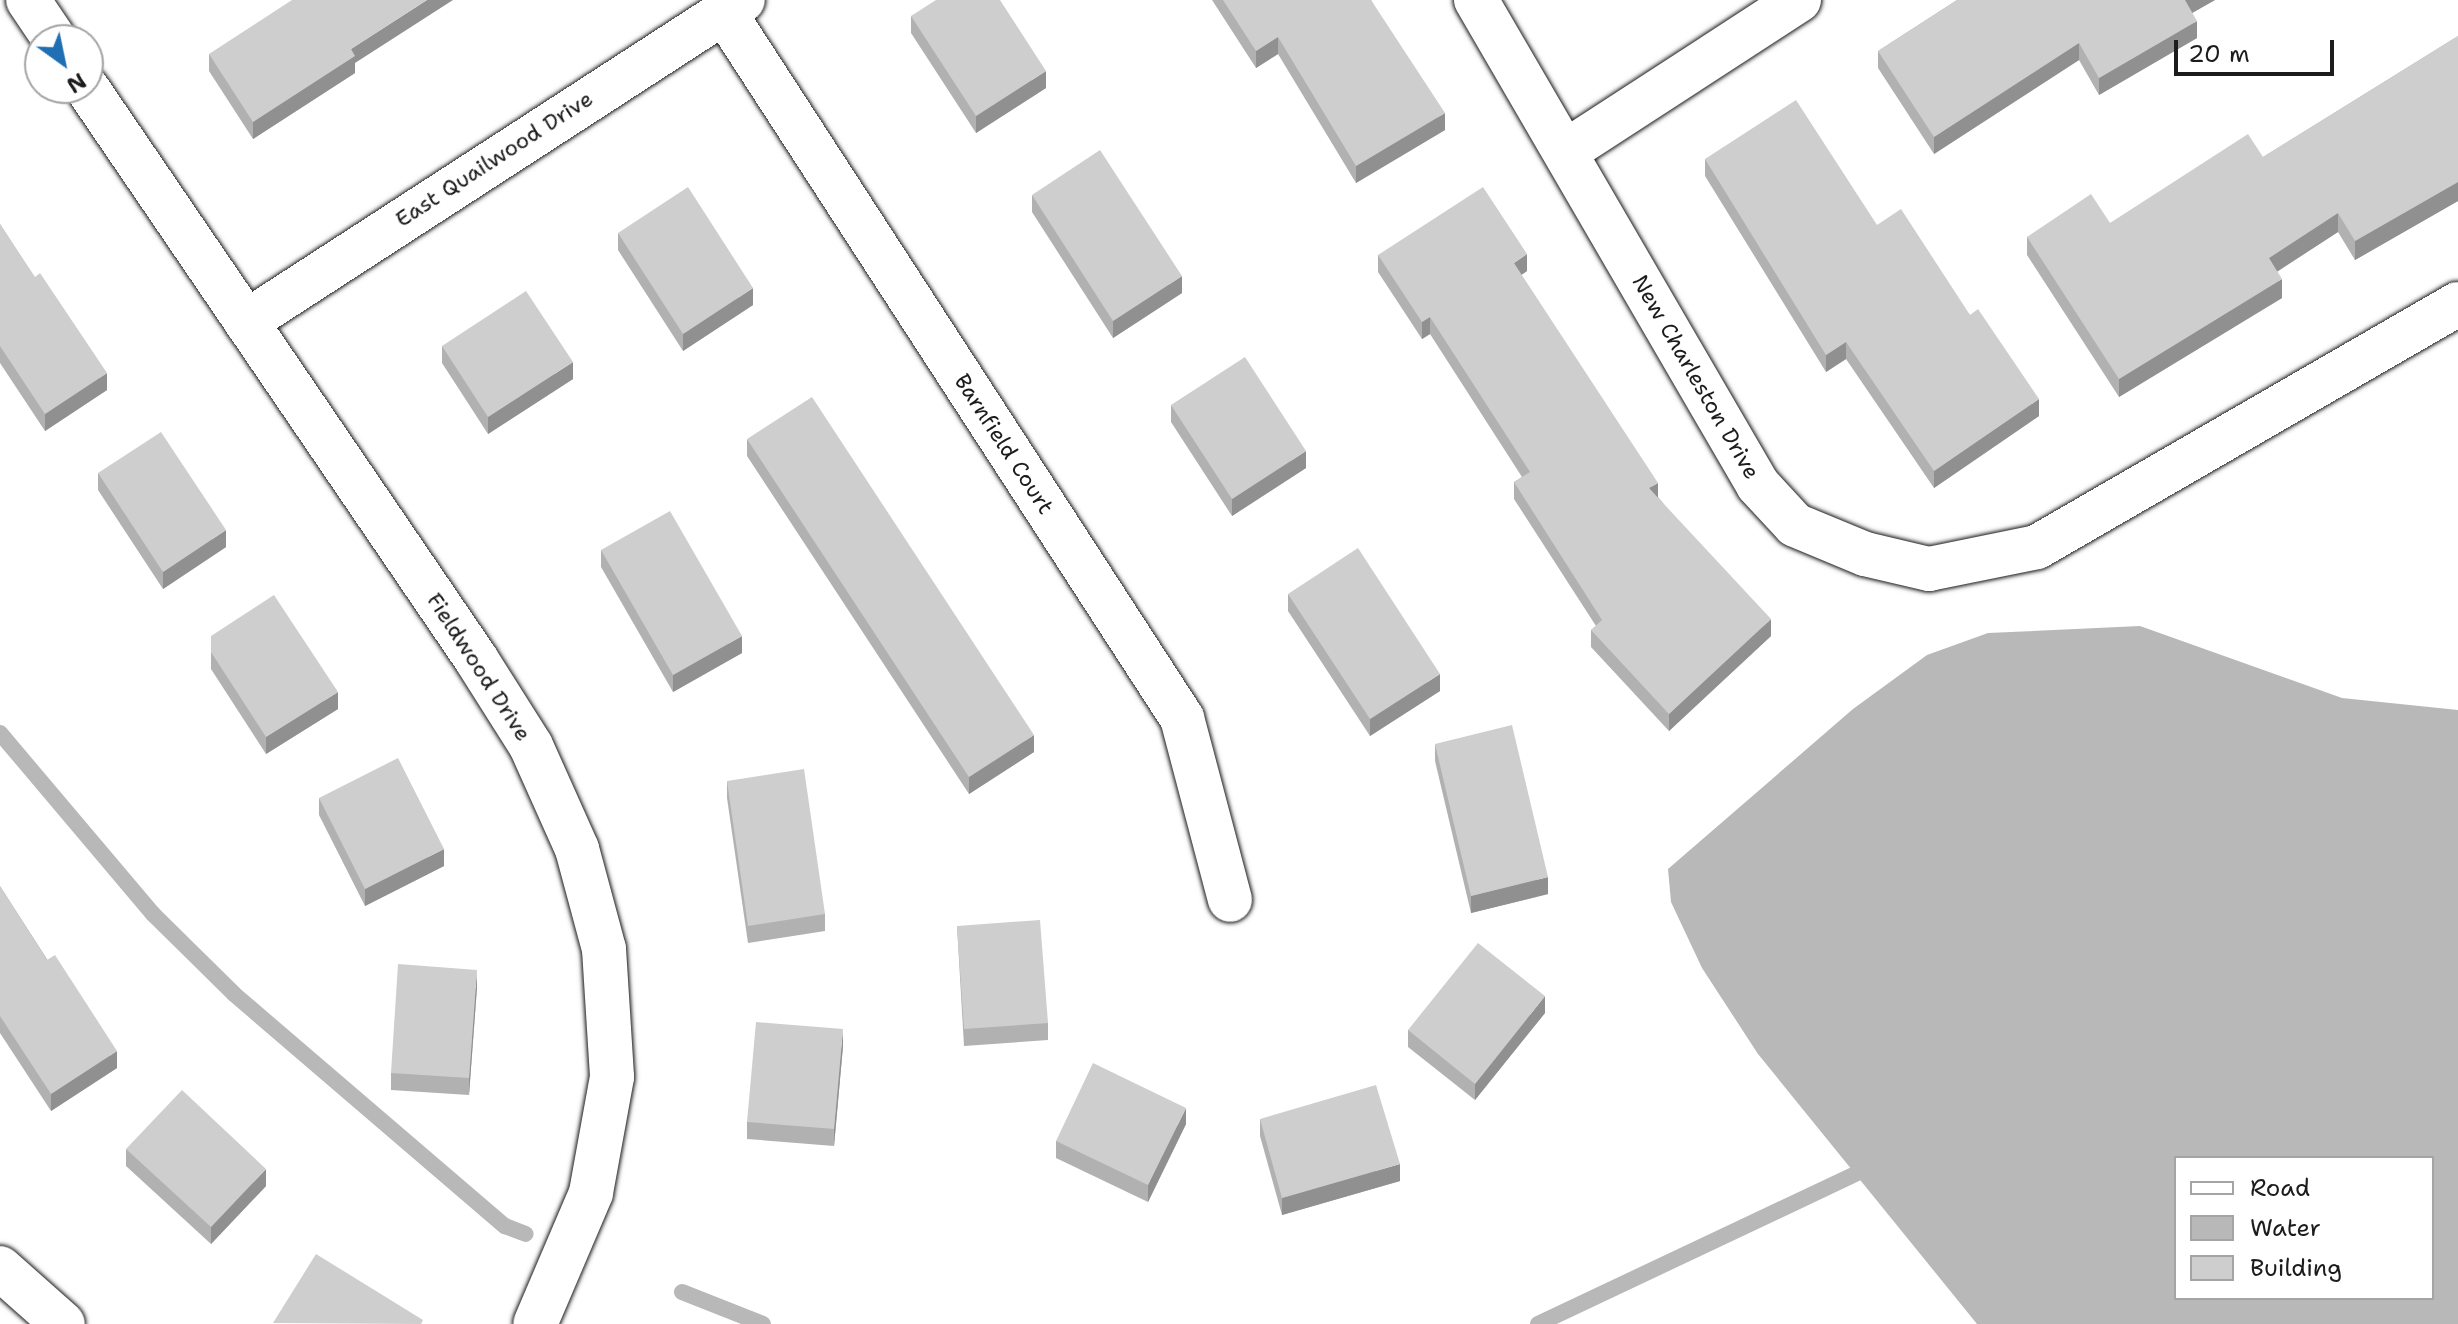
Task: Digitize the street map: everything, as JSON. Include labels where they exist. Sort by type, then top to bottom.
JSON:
[{"type":"street","points":[[28,0],[44,24]]},
{"type":"street","name":"New Charleston Drive","points":[[1476,0],[1758,485],[1795,525],[1865,554],[1929,569],[2037,547],[2458,304]]},
{"type":"street","points":[[1565,152],[1799,0]]},
{"type":"street","name":"East Quailwood Drive","points":[[246,322],[733,6]]},
{"type":"street","name":"Barnfield Court","points":[[733,6],[1182,718],[1230,900]]},
{"type":"street","name":"Fieldwood Drive","points":[[98,104],[531,746],[577,849],[604,949],[612,1077],[591,1193],[535,1324]]},
{"type":"street","points":[[0,1268],[63,1324]]},
{"type":"water","points":[[2140,626],[2342,698],[2458,710],[2458,1324],[1977,1324],[1758,1054],[1702,968],[1671,902],[1668,869],[1853,709],[1927,655],[1988,633]]},
{"type":"building","points":[[292,0],[427,0],[351,49],[355,56],[253,122],[209,54]]},
{"type":"building","points":[[936,0],[1000,0],[1046,71],[976,116],[911,16]]},
{"type":"building","points":[[1223,0],[1371,0],[1445,113],[1356,166],[1278,37],[1256,51]]},
{"type":"building","points":[[1957,0],[2185,0],[2197,21],[2099,78],[2079,43],[1934,137],[1878,51]]},
{"type":"building","points":[[2458,36],[2458,182],[2355,241],[2338,213],[2269,258],[2282,279],[2119,379],[2027,237],[2091,194],[2110,223],[2248,134],[2263,157]]},
{"type":"building","points":[[1796,100],[1877,225],[1901,209],[1970,315],[1978,309],[2039,399],[1934,471],[1846,342],[1826,355],[1705,159]]},
{"type":"building","points":[[1100,150],[1182,276],[1113,321],[1032,195]]},
{"type":"building","points":[[688,187],[753,288],[683,334],[618,233]]},
{"type":"building","points":[[1483,187],[1527,254],[1514,263],[1658,483],[1649,488],[1771,619],[1669,714],[1591,630],[1602,620],[1514,482],[1530,472],[1430,317],[1422,322],[1378,255]]},
{"type":"building","points":[[0,224],[35,277],[40,273],[107,373],[45,414],[0,346]]},
{"type":"building","points":[[526,291],[573,362],[488,417],[442,346]]},
{"type":"building","points":[[1245,357],[1306,451],[1232,499],[1171,405]]},
{"type":"building","points":[[812,397],[1034,735],[969,777],[747,439]]},
{"type":"building","points":[[161,432],[226,530],[163,572],[98,473]]},
{"type":"building","points":[[670,511],[742,636],[673,675],[601,550]]},
{"type":"building","points":[[1358,548],[1440,674],[1370,719],[1288,594]]},
{"type":"building","points":[[274,595],[338,692],[266,737],[211,652],[211,636]]},
{"type":"building","points":[[1512,725],[1548,877],[1471,896],[1435,744]]},
{"type":"building","points":[[398,758],[444,849],[365,889],[319,798]]},
{"type":"building","points":[[804,769],[825,914],[748,926],[727,781]]},
{"type":"building","points":[[0,886],[47,960],[55,955],[117,1051],[51,1094],[0,1016]]},
{"type":"building","points":[[1040,920],[1048,1023],[964,1029],[957,926]]},
{"type":"building","points":[[1478,943],[1545,996],[1475,1084],[1408,1030]]},
{"type":"building","points":[[398,964],[477,970],[469,1078],[391,1073]]},
{"type":"building","points":[[756,1022],[843,1029],[834,1129],[747,1122]]},
{"type":"building","points":[[1093,1063],[1186,1108],[1148,1185],[1056,1141]]},
{"type":"building","points":[[1376,1085],[1400,1164],[1282,1198],[1260,1119]]},
{"type":"building","points":[[182,1090],[266,1169],[211,1227],[126,1149]]},
{"type":"building","points":[[316,1254],[423,1320],[421,1324],[273,1323]]},
{"type":"waterway","points":[[0,733],[153,914],[234,994],[505,1226],[526,1234]]},
{"type":"waterway","points":[[1538,1324],[1873,1166]]},
{"type":"waterway","points":[[682,1292],[763,1324]]}]
